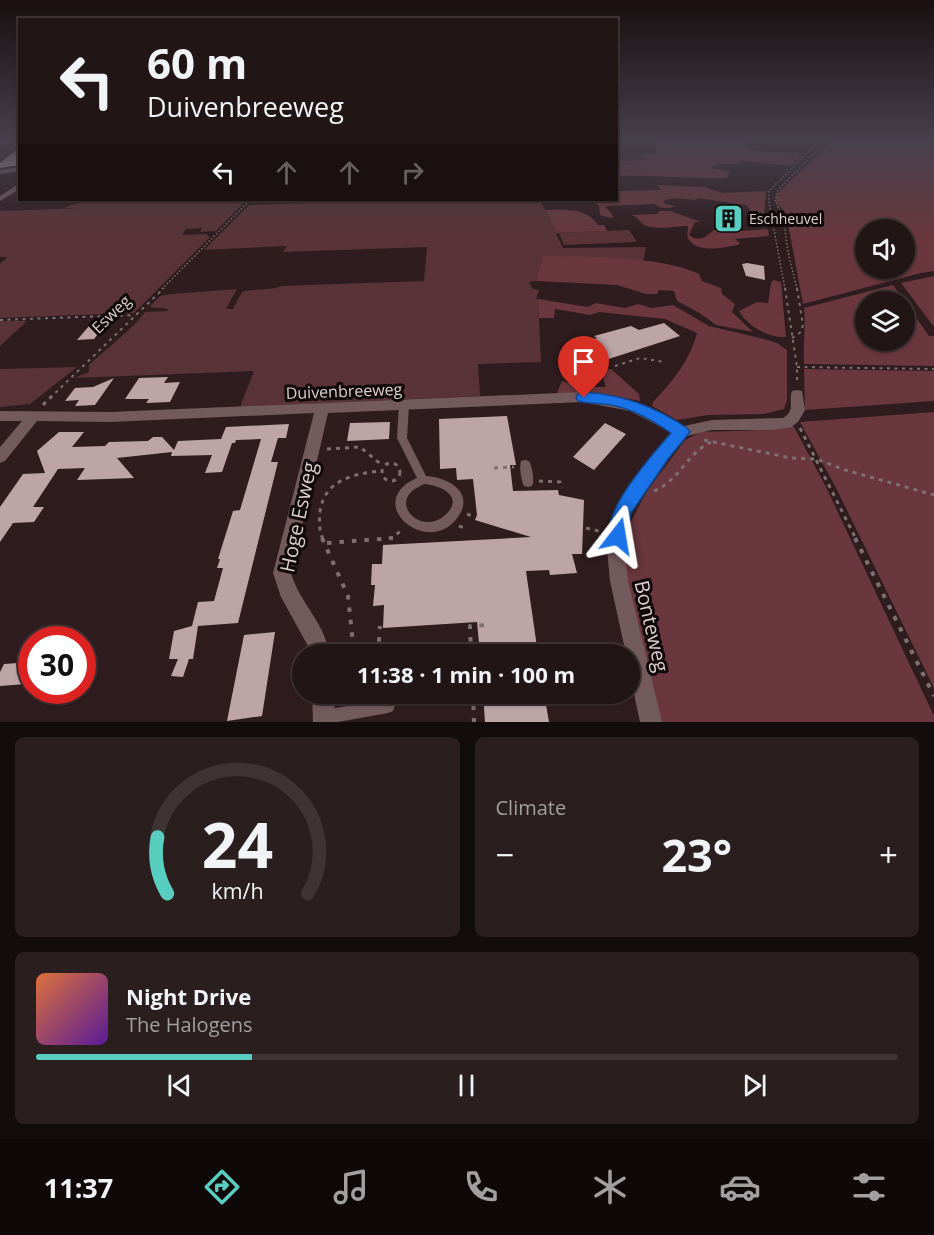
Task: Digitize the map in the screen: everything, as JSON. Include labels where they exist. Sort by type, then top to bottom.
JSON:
[{"type":"street","points":[[0,199],[18,186]]},
{"type":"street","points":[[682,432],[690,428],[712,424],[772,425],[793,418],[798,410],[797,394]]},
{"type":"street","name":"Duivenbreeweg","points":[[0,416],[110,417],[584,398],[611,400],[655,415],[682,432]]},
{"type":"street","name":"Hoge Esweg","points":[[317,644],[287,591],[282,573],[322,408]]},
{"type":"street","points":[[0,457],[33,417]]},
{"type":"street","name":"Bonteweg","points":[[651,722],[618,580],[618,536],[622,511],[682,432]]},
{"type":"street","points":[[323,704],[324,720]]},
{"type":"lane","points":[[404,405],[402,438],[423,480]]},
{"type":"lane","points":[[525,464],[528,483]]},
{"type":"lane","points":[[423,480],[442,481],[449,486],[457,500],[456,508],[450,519],[435,527],[425,528],[411,523],[402,514],[401,499],[410,487],[423,480]]},
{"type":"lane","points":[[324,720],[388,706]]},
{"type":"path","points":[[786,174],[769,191],[769,203],[781,260],[797,367],[797,394]]},
{"type":"path","points":[[792,338],[801,332],[803,325],[800,300],[788,254],[783,216],[777,207],[775,196],[794,174]]},
{"type":"path","name":"Esweg","points":[[33,417],[249,201]]},
{"type":"path","points":[[0,320],[137,315]]},
{"type":"path","points":[[615,366],[640,358],[664,362]]},
{"type":"path","points":[[797,367],[934,369]]},
{"type":"path","points":[[793,418],[807,436],[934,696]]},
{"type":"path","points":[[682,432],[711,442],[791,458],[817,459],[842,469],[934,495]]},
{"type":"path","points":[[632,495],[660,490],[673,480],[700,445],[711,442]]},
{"type":"path","points":[[312,449],[360,447],[383,466],[396,464],[400,467],[400,475],[389,480],[381,476],[380,471],[383,466]]},
{"type":"path","points":[[494,468],[520,467],[525,464]]},
{"type":"path","points":[[353,644],[348,596],[319,525],[324,496],[330,486],[349,475],[380,471]]},
{"type":"path","points":[[547,482],[560,482],[562,488]]},
{"type":"path","points":[[326,543],[391,539],[411,523]]},
{"type":"path","points":[[586,528],[618,536]]},
{"type":"path","points":[[471,644],[470,626],[487,625]]},
{"type":"path","points":[[378,644],[380,626]]},
{"type":"path","points":[[473,704],[474,722]]},
{"type":"shaded area","points":[[618,174],[728,174],[727,178],[618,176]]},
{"type":"shaded area","points":[[798,174],[934,174],[934,271],[915,275],[915,219],[855,219],[855,279],[898,279],[803,304],[786,213],[775,201],[777,194]]},
{"type":"shaded area","points":[[657,185],[704,187],[723,193],[766,191],[764,215],[768,226],[755,226],[753,222],[756,218],[746,205],[697,198],[696,200],[667,199],[663,201],[665,204],[676,206],[667,208],[654,204],[605,206],[614,217],[610,218],[600,215],[599,206],[594,202],[582,201],[618,201],[618,191],[661,190]]},
{"type":"shaded area","points":[[83,201],[245,201],[216,231],[200,232],[202,228],[186,229],[182,235],[206,234],[210,237],[134,313],[0,318],[0,264],[7,257],[0,257],[0,211],[86,208],[64,208]]},
{"type":"shaded area","points":[[371,201],[540,201],[563,248],[646,247],[643,262],[543,255],[536,281],[529,282],[533,289],[539,290],[536,299],[538,299],[541,362],[478,364],[480,396],[240,407],[254,371],[74,378],[89,372],[89,365],[145,312],[167,311],[168,309],[149,307],[160,296],[237,289],[226,309],[233,309],[242,292],[281,286],[424,281],[427,247],[283,252],[287,246],[204,250],[249,205]]},
{"type":"shaded area","points":[[545,210],[581,212],[598,225],[604,225],[607,231],[556,233]]},
{"type":"shaded area","points":[[659,211],[670,211],[701,222],[695,222],[689,235],[696,239],[714,230],[768,229],[769,236],[735,239],[740,243],[738,245],[705,248],[689,240],[688,226],[665,228],[647,226],[631,215],[657,214]]},
{"type":"shaded area","points":[[629,230],[637,242],[564,245],[559,233]]},
{"type":"shaded area","points":[[543,255],[623,258],[664,263],[683,268],[699,274],[702,281],[721,288],[722,294],[735,304],[732,312],[753,332],[716,325],[677,301],[674,291],[659,290],[657,294],[646,294],[617,285],[536,281]]},
{"type":"shaded area","points":[[934,276],[934,327],[915,302],[915,291],[907,291],[901,283]]},
{"type":"shaded area","points":[[773,280],[781,282],[786,337],[773,336],[753,327],[739,311],[757,302],[768,303]]},
{"type":"shaded area","points":[[893,285],[897,291],[870,291]]},
{"type":"shaded area","points":[[855,295],[855,351],[915,351],[915,316],[929,336],[934,336],[934,366],[804,364],[804,308]]},
{"type":"shaded area","points":[[538,299],[588,307],[596,303],[625,308],[638,304],[652,308],[673,305],[709,326],[777,343],[787,350],[787,400],[784,409],[764,414],[708,415],[677,420],[652,406],[685,362],[697,333],[665,319],[599,312],[590,315],[555,309],[554,318],[539,318]]},
{"type":"shaded area","points":[[0,321],[27,321],[0,346]]},
{"type":"shaded area","points":[[77,367],[30,404],[0,407],[0,369]]},
{"type":"shaded area","points":[[611,369],[639,394],[640,401],[605,394],[557,393],[562,381],[583,387],[606,387],[601,370]]},
{"type":"shaded area","points":[[804,369],[934,371],[934,401],[805,410]]},
{"type":"shaded area","points":[[934,412],[934,688],[836,488],[800,422]]},
{"type":"shaded area","points":[[793,425],[826,487],[934,716],[934,722],[661,722],[626,582],[623,550],[630,523],[647,491],[685,440],[701,432],[768,430]]},
{"type":"building","points":[[742,264],[764,266],[765,280],[746,276]]},
{"type":"building","points":[[664,323],[680,336],[590,365],[571,346],[597,338],[594,336],[631,326],[639,330]]},
{"type":"building","points":[[105,325],[94,339],[77,340],[89,326]]},
{"type":"building","points":[[168,377],[164,383],[180,382],[170,402],[146,403],[149,399],[125,399],[139,378]]},
{"type":"building","points":[[114,378],[95,405],[75,406],[79,400],[65,401],[75,388],[93,387]]},
{"type":"building","points":[[507,416],[516,465],[510,465],[513,491],[558,490],[559,495],[584,500],[582,554],[572,554],[577,573],[550,575],[549,570],[526,571],[537,644],[479,644],[477,622],[383,628],[384,605],[373,606],[375,585],[371,585],[372,564],[382,564],[383,545],[531,537],[475,520],[477,515],[473,479],[457,480],[456,468],[440,469],[439,419]]},
{"type":"building","points":[[390,422],[389,439],[347,441],[350,423]]},
{"type":"building","points":[[605,423],[626,434],[594,470],[573,457]]},
{"type":"building","points":[[289,424],[286,438],[278,438],[271,462],[278,462],[238,623],[198,626],[193,659],[189,659],[183,677],[171,676],[178,659],[169,659],[174,631],[192,626],[198,602],[214,601],[223,568],[217,568],[220,559],[218,559],[233,511],[240,510],[261,439],[236,440],[232,443],[222,472],[205,473],[212,455],[171,456],[172,452],[117,458],[134,478],[77,480],[85,468],[58,469],[33,507],[44,507],[34,522],[13,523],[0,542],[0,507],[23,474],[45,473],[37,451],[59,432],[84,432],[72,447],[105,446],[109,442],[148,441],[153,437],[162,437],[174,450],[178,441],[221,439],[226,427]]},
{"type":"building","points":[[275,632],[262,716],[227,721],[244,635]]},
{"type":"building","points":[[18,663],[18,685],[0,686],[0,672],[4,664]]},
{"type":"building","points":[[484,704],[546,704],[549,722],[485,722]]},
{"type":"place","name":"Eschheuvel","points":[[728,218]]},
{"type":"route","points":[[584,398],[626,403],[655,415],[682,432],[662,455],[622,511],[618,536]]}]
